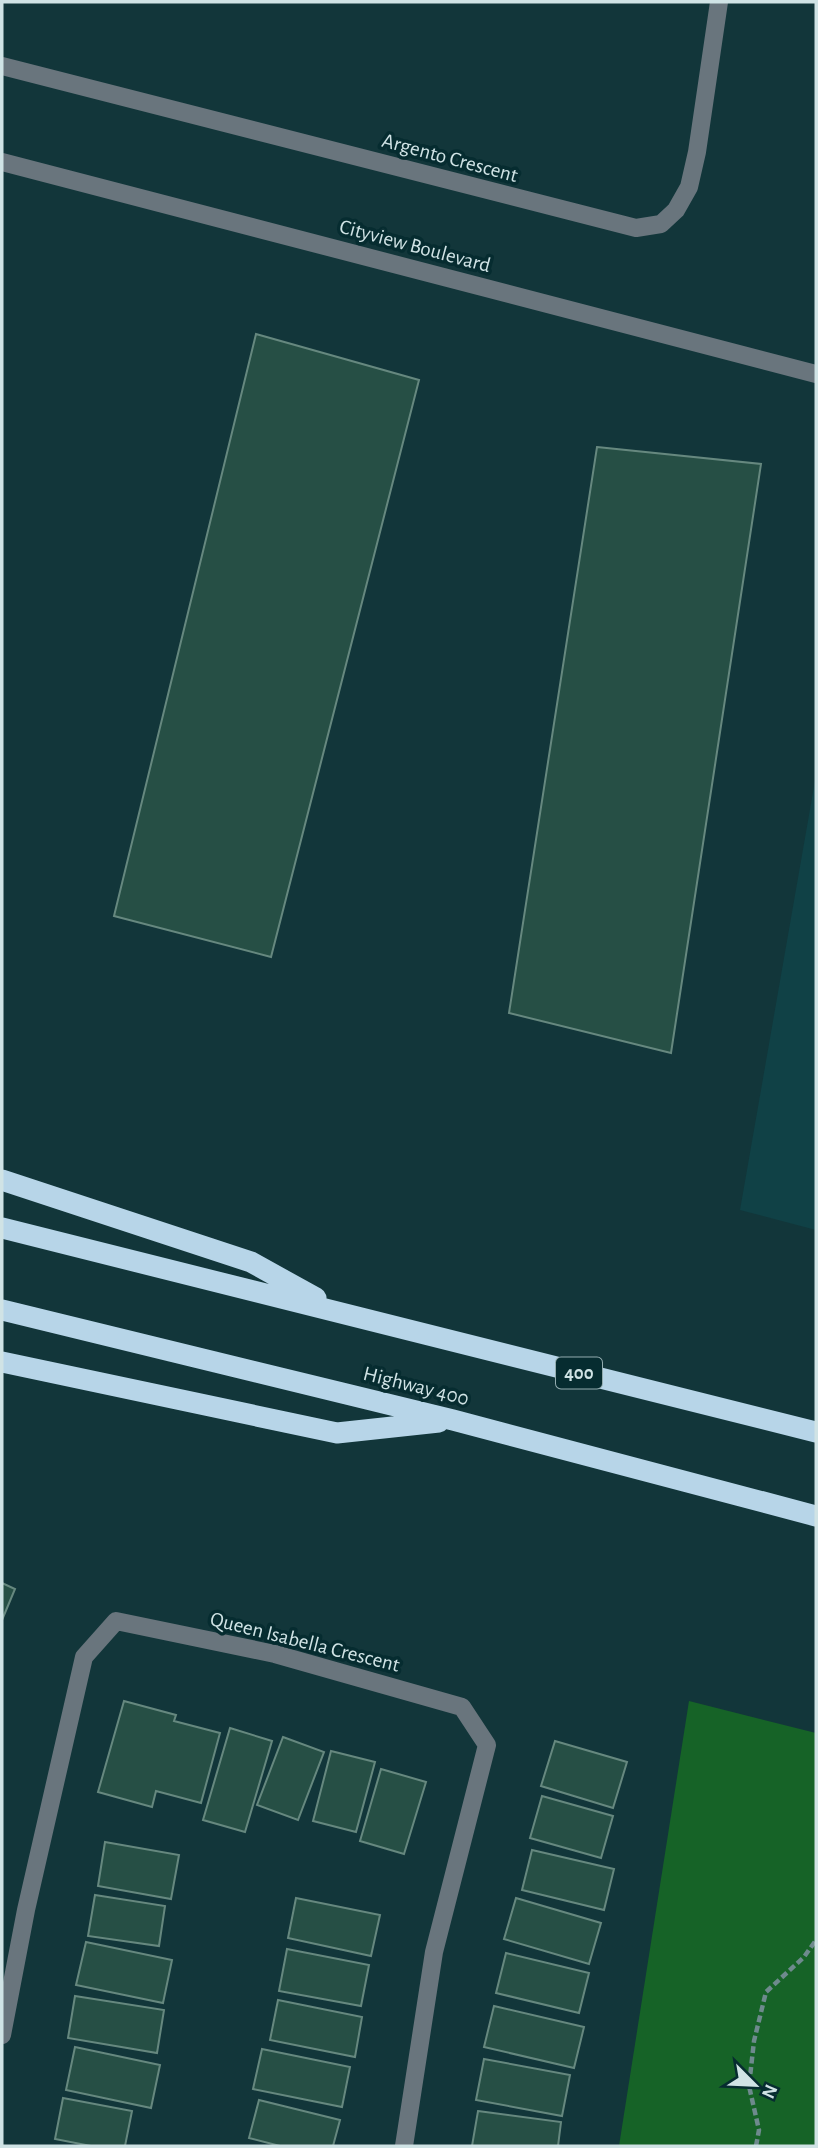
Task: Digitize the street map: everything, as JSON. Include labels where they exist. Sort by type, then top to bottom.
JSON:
[{"type":"highway","points":[[2,1180],[251,1262],[342,1313]]},
{"type":"highway","name":"400","points":[[2,1228],[816,1432]]},
{"type":"highway","name":"Highway 400","points":[[2,1310],[453,1420],[816,1516]]},
{"type":"highway","points":[[2,1362],[337,1433],[453,1420]]},
{"type":"street","name":"Argento Crescent","points":[[2,66],[636,228],[660,224],[676,210],[689,187],[697,152],[719,2]]},
{"type":"street","name":"Cityview Boulevard","points":[[2,162],[816,374]]},
{"type":"street","name":"Queen Isabella Crescent","points":[[2,2035],[26,1910],[84,1657],[116,1621],[288,1658],[462,1707],[487,1745],[435,1952],[404,2146]]},
{"type":"path","points":[[756,2146],[759,2130],[749,2086],[754,2041],[766,1992],[804,1957],[816,1940]]},
{"type":"shaded area","points":[[816,775],[816,1230],[740,1210]]},
{"type":"green space","points":[[689,1701],[816,1733],[816,2146],[619,2146]]},
{"type":"building","points":[[256,334],[419,380],[271,957],[114,916]]},
{"type":"building","points":[[597,447],[761,464],[671,1053],[509,1013]]},
{"type":"building","points":[[2,1583],[15,1589],[2,1620]]},
{"type":"building","points":[[124,1701],[176,1715],[174,1721],[220,1733],[201,1803],[156,1791],[152,1807],[98,1792]]},
{"type":"building","points":[[230,1728],[272,1741],[245,1832],[203,1820]]},
{"type":"building","points":[[283,1737],[324,1752],[298,1820],[257,1805]]},
{"type":"building","points":[[555,1741],[627,1762],[613,1808],[541,1786]]},
{"type":"building","points":[[331,1751],[375,1762],[356,1832],[313,1821]]},
{"type":"building","points":[[381,1769],[426,1782],[404,1854],[360,1841]]},
{"type":"building","points":[[542,1796],[613,1816],[601,1858],[530,1838]]},
{"type":"building","points":[[105,1842],[179,1855],[171,1899],[98,1886]]},
{"type":"building","points":[[532,1850],[614,1869],[604,1910],[522,1890]]},
{"type":"building","points":[[95,1895],[165,1906],[159,1946],[88,1936]]},
{"type":"building","points":[[296,1898],[380,1915],[371,1956],[288,1938]]},
{"type":"building","points":[[516,1898],[601,1923],[589,1964],[504,1939]]},
{"type":"building","points":[[86,1942],[172,1960],[163,2003],[76,1985]]},
{"type":"building","points":[[287,1949],[369,1965],[361,2006],[279,1991]]},
{"type":"building","points":[[506,1953],[589,1973],[579,2013],[496,1993]]},
{"type":"building","points":[[75,1996],[164,2010],[157,2053],[68,2038]]},
{"type":"building","points":[[278,2000],[362,2017],[355,2057],[270,2040]]},
{"type":"building","points":[[494,2006],[584,2027],[574,2068],[484,2047]]},
{"type":"building","points":[[75,2047],[160,2065],[151,2108],[66,2090]]},
{"type":"building","points":[[262,2049],[350,2067],[342,2107],[253,2089]]},
{"type":"building","points":[[484,2059],[570,2075],[562,2116],[476,2100]]},
{"type":"building","points":[[63,2098],[132,2111],[125,2146],[91,2146],[55,2139]]},
{"type":"building","points":[[259,2100],[340,2120],[333,2146],[280,2146],[249,2138]]},
{"type":"building","points":[[478,2111],[561,2122],[558,2146],[472,2146]]}]
